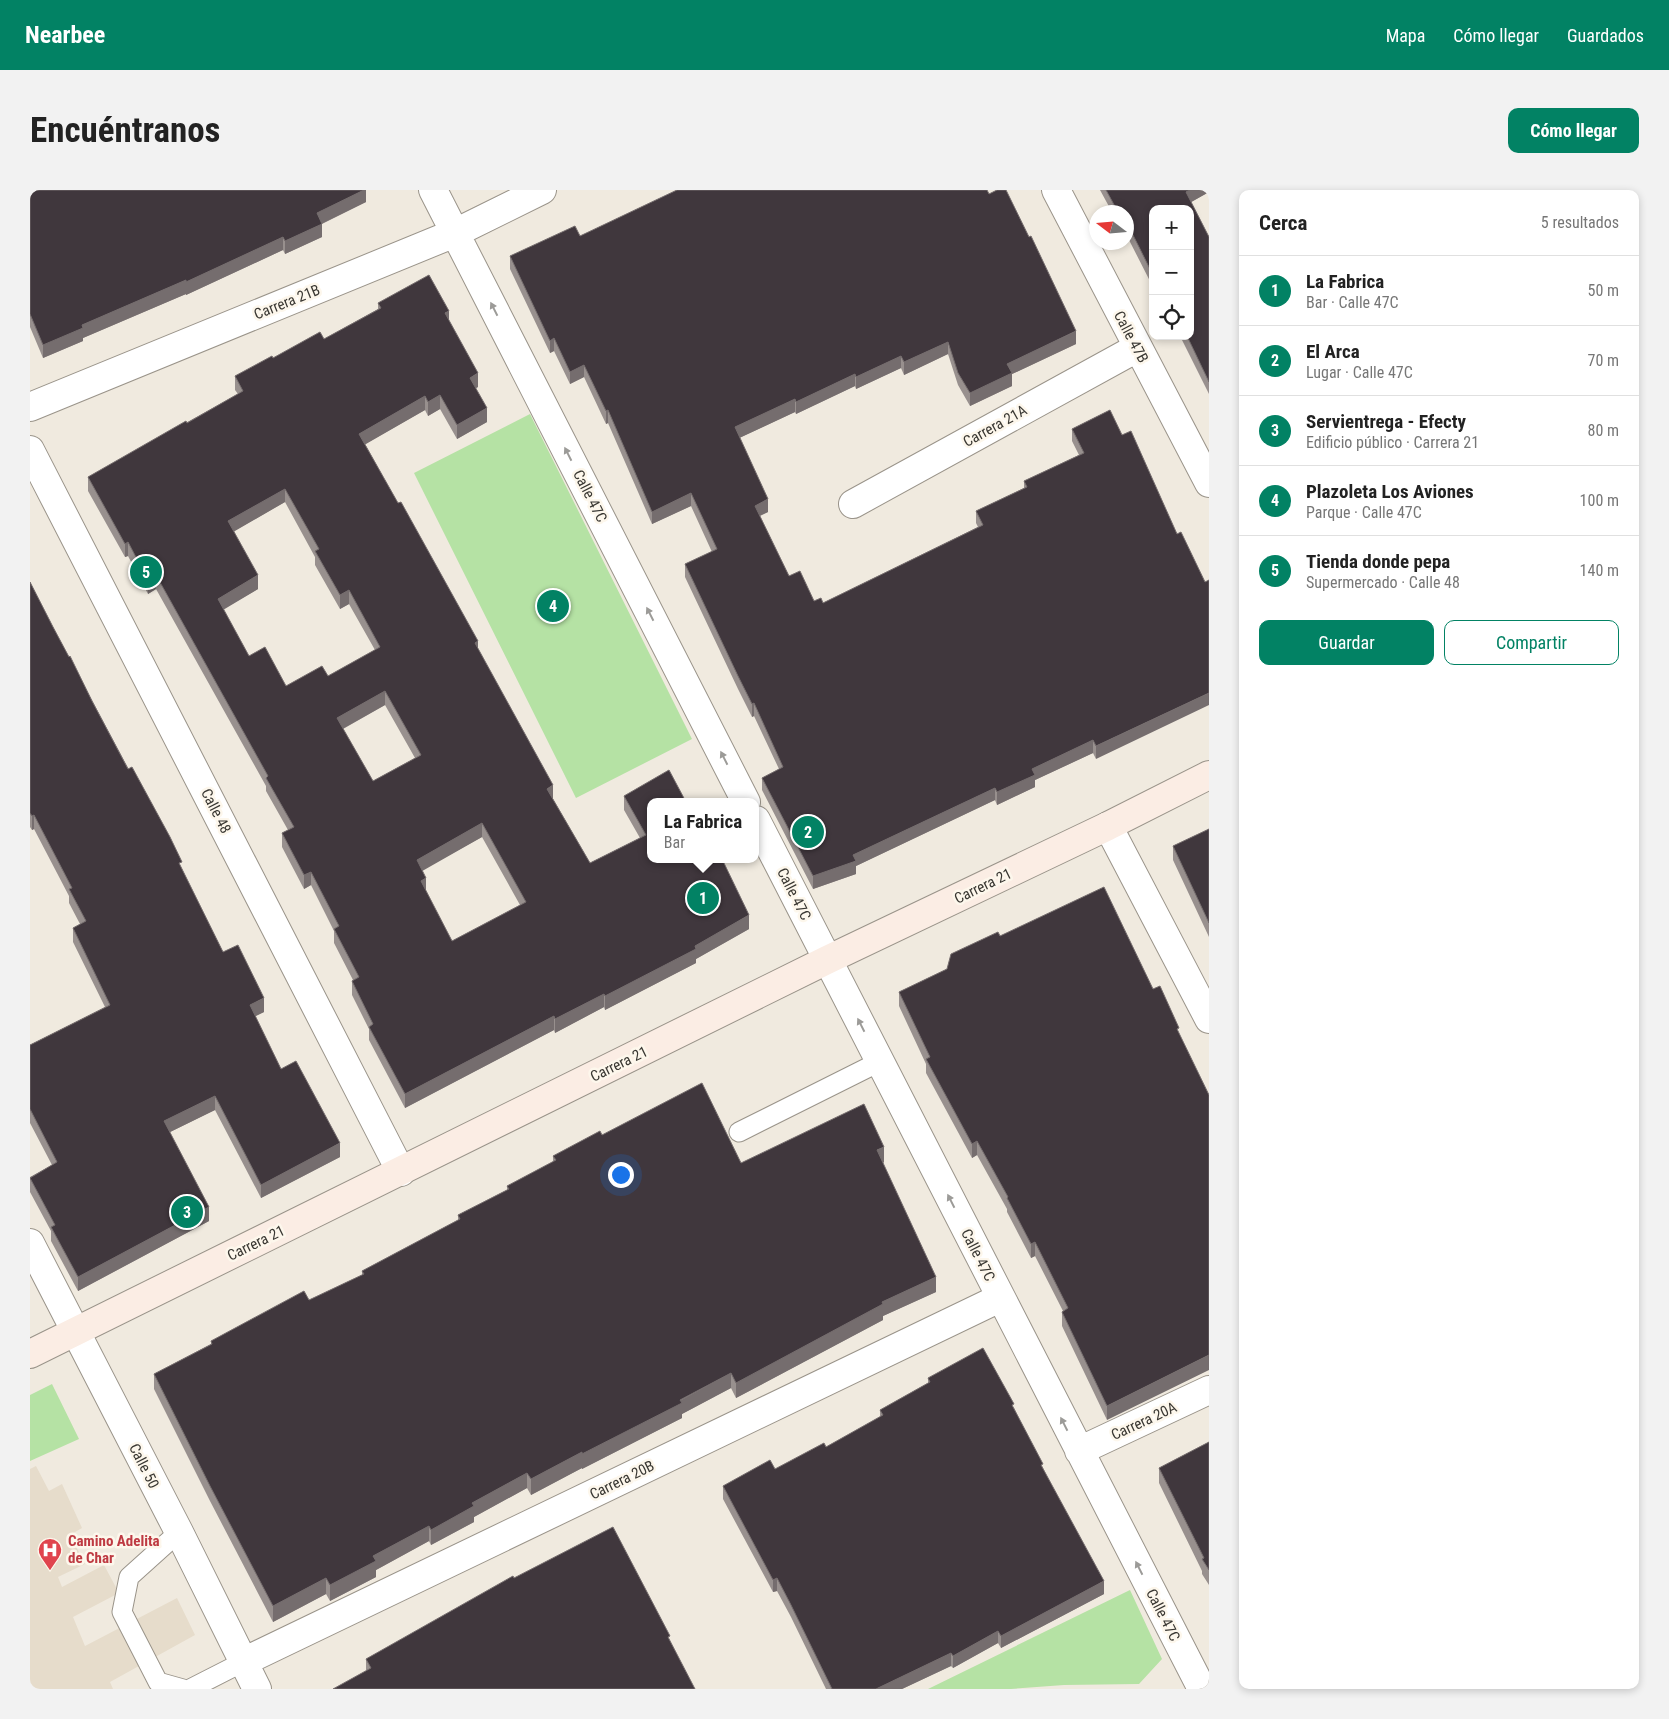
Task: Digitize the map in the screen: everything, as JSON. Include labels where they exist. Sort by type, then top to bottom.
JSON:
[{"type":"main road","name":"Carrera 21","points":[[30,1354],[827,960],[1108,826],[1209,775]]},
{"type":"street","name":"Calle 47C","points":[[433,190],[744,798]]},
{"type":"street","name":"Carrera 21B","points":[[30,407],[455,233],[542,190]]},
{"type":"street","name":"Calle 47B","points":[[1056,190],[1209,483]]},
{"type":"street","name":"Carrera 21A","points":[[853,504],[1137,348]]},
{"type":"street","name":"Calle 48","points":[[30,450],[401,1172]]},
{"type":"street","name":"Calle 47C","points":[[759,826],[1078,1451],[1202,1689]]},
{"type":"street","points":[[1108,826],[1209,1020]]},
{"type":"street","name":"Calle 50","points":[[30,1243],[179,1532],[256,1689]]},
{"type":"street","name":"Carrera 20B","points":[[243,1662],[1000,1298]]},
{"type":"street","name":"Carrera 20A","points":[[1078,1451],[1209,1390]]},
{"type":"lane","points":[[740,1132],[880,1062]]},
{"type":"lane","points":[[179,1532],[129,1577],[122,1612],[158,1682],[183,1689]]},
{"type":"lane","points":[[190,1689],[243,1662]]},
{"type":"shaded area","name":"Camino Adelita de Char","points":[[36,1466],[49,1491],[62,1484],[82,1528],[70,1535],[85,1564],[58,1577],[62,1587],[104,1565],[119,1593],[73,1617],[85,1646],[177,1598],[195,1635],[110,1682],[113,1689],[30,1689],[30,1469]]},
{"type":"green space","points":[[530,414],[692,739],[576,798],[414,473]]},
{"type":"green space","points":[[52,1384],[79,1439],[30,1461],[30,1395]]},
{"type":"green space","points":[[1130,1590],[1162,1659],[1139,1684],[1064,1685],[1011,1689],[928,1689]]},
{"type":"building","points":[[30,190],[364,190],[317,213],[322,224],[285,241],[283,237],[186,282],[186,280],[82,325],[83,328],[43,345],[30,314]]},
{"type":"building","points":[[677,190],[987,190],[989,194],[997,190],[1006,190],[1029,237],[1031,236],[1076,331],[1007,364],[1012,373],[970,393],[958,373],[948,342],[904,362],[901,356],[856,377],[855,374],[796,402],[795,399],[735,427],[768,499],[755,506],[789,576],[800,571],[814,601],[821,598],[823,603],[983,525],[976,511],[1027,487],[1024,481],[1084,453],[1072,429],[1110,410],[1122,435],[1131,431],[1177,534],[1181,532],[1205,582],[1209,580],[1209,693],[1096,746],[1093,740],[1032,769],[1035,775],[997,792],[995,788],[853,855],[856,861],[813,876],[762,778],[783,767],[754,703],[752,704],[738,676],[685,564],[717,549],[691,493],[652,512],[608,410],[606,411],[584,365],[570,372],[554,338],[550,341],[510,256],[575,226],[580,236]]},
{"type":"building","points":[[1106,190],[1190,190],[1186,192],[1193,205],[1149,205],[1149,267],[1134,237],[1134,205],[1114,205]]},
{"type":"building","points":[[1194,208],[1209,237],[1209,382],[1189,340],[1194,340]]},
{"type":"building","points":[[429,275],[449,311],[445,313],[478,373],[470,378],[487,408],[457,425],[440,395],[428,402],[425,396],[359,434],[398,503],[401,502],[478,641],[475,643],[553,785],[547,789],[590,863],[646,835],[624,796],[669,770],[684,798],[647,798],[647,863],[724,863],[749,915],[695,946],[696,949],[605,996],[604,994],[555,1019],[554,1016],[405,1094],[369,1027],[373,1024],[352,981],[359,977],[334,929],[339,926],[311,872],[304,875],[282,833],[294,827],[266,778],[268,776],[156,575],[148,580],[128,542],[125,544],[88,477],[243,391],[235,376],[320,332],[324,339],[381,308],[378,303]],"holes":[[[285,489],[319,549],[315,551],[340,595],[349,590],[380,647],[328,676],[322,666],[286,686],[265,647],[249,656],[218,599],[258,575],[228,521]],[[385,691],[421,755],[373,781],[337,718]],[[482,823],[526,902],[452,941],[421,881],[426,878],[417,860]]]},
{"type":"building","points":[[30,582],[128,769],[132,767],[170,837],[182,862],[179,863],[223,952],[238,945],[264,998],[250,1005],[281,1069],[296,1061],[340,1143],[261,1185],[215,1096],[164,1121],[209,1207],[78,1277],[51,1227],[55,1225],[30,1178],[57,1162],[30,1109],[30,1045],[110,1005],[73,928],[86,921],[69,889],[72,888],[34,815],[32,816],[30,813]]},
{"type":"building","points":[[1209,829],[1209,923],[1173,846]]},
{"type":"building","points":[[1104,887],[1153,989],[1160,986],[1179,1028],[1177,1029],[1209,1095],[1209,1355],[1107,1406],[1062,1312],[1068,1308],[1035,1242],[1031,1244],[977,1141],[972,1144],[926,1059],[930,1057],[899,992],[947,969],[951,954],[998,932],[1000,936]]},
{"type":"building","points":[[702,1083],[741,1163],[864,1104],[884,1147],[877,1150],[936,1277],[882,1302],[883,1304],[736,1383],[731,1373],[680,1400],[682,1403],[531,1479],[527,1473],[472,1503],[474,1506],[431,1530],[429,1526],[373,1556],[376,1561],[330,1585],[326,1578],[273,1606],[154,1374],[212,1344],[211,1341],[304,1291],[309,1300],[364,1274],[362,1271],[460,1219],[458,1215],[509,1189],[507,1186],[556,1160],[553,1156],[600,1131],[602,1135]]},
{"type":"building","points":[[983,1348],[1014,1404],[1012,1405],[1043,1464],[1041,1465],[1104,1581],[1001,1636],[998,1631],[953,1656],[951,1653],[876,1689],[832,1689],[777,1578],[773,1580],[723,1486],[770,1460],[775,1469],[824,1443],[826,1447],[883,1415],[880,1410],[930,1382],[928,1378]]},
{"type":"building","points":[[1209,1442],[1209,1570],[1159,1468]]},
{"type":"building","points":[[613,1527],[670,1636],[668,1637],[695,1689],[333,1689],[371,1668],[366,1659],[513,1576],[514,1578]]},
{"type":"place","name":"Tienda donde pepa","points":[[146,572]]},
{"type":"place","name":"Plazoleta Los Aviones","points":[[553,606]]},
{"type":"place","name":"El Arca","points":[[808,832]]},
{"type":"place","name":"La Fabrica","points":[[703,898]]},
{"type":"place","name":"Servientrega - Efecty","points":[[187,1212]]},
{"type":"place","name":"Camino Adelita de Char","points":[[50,1571]]}]
